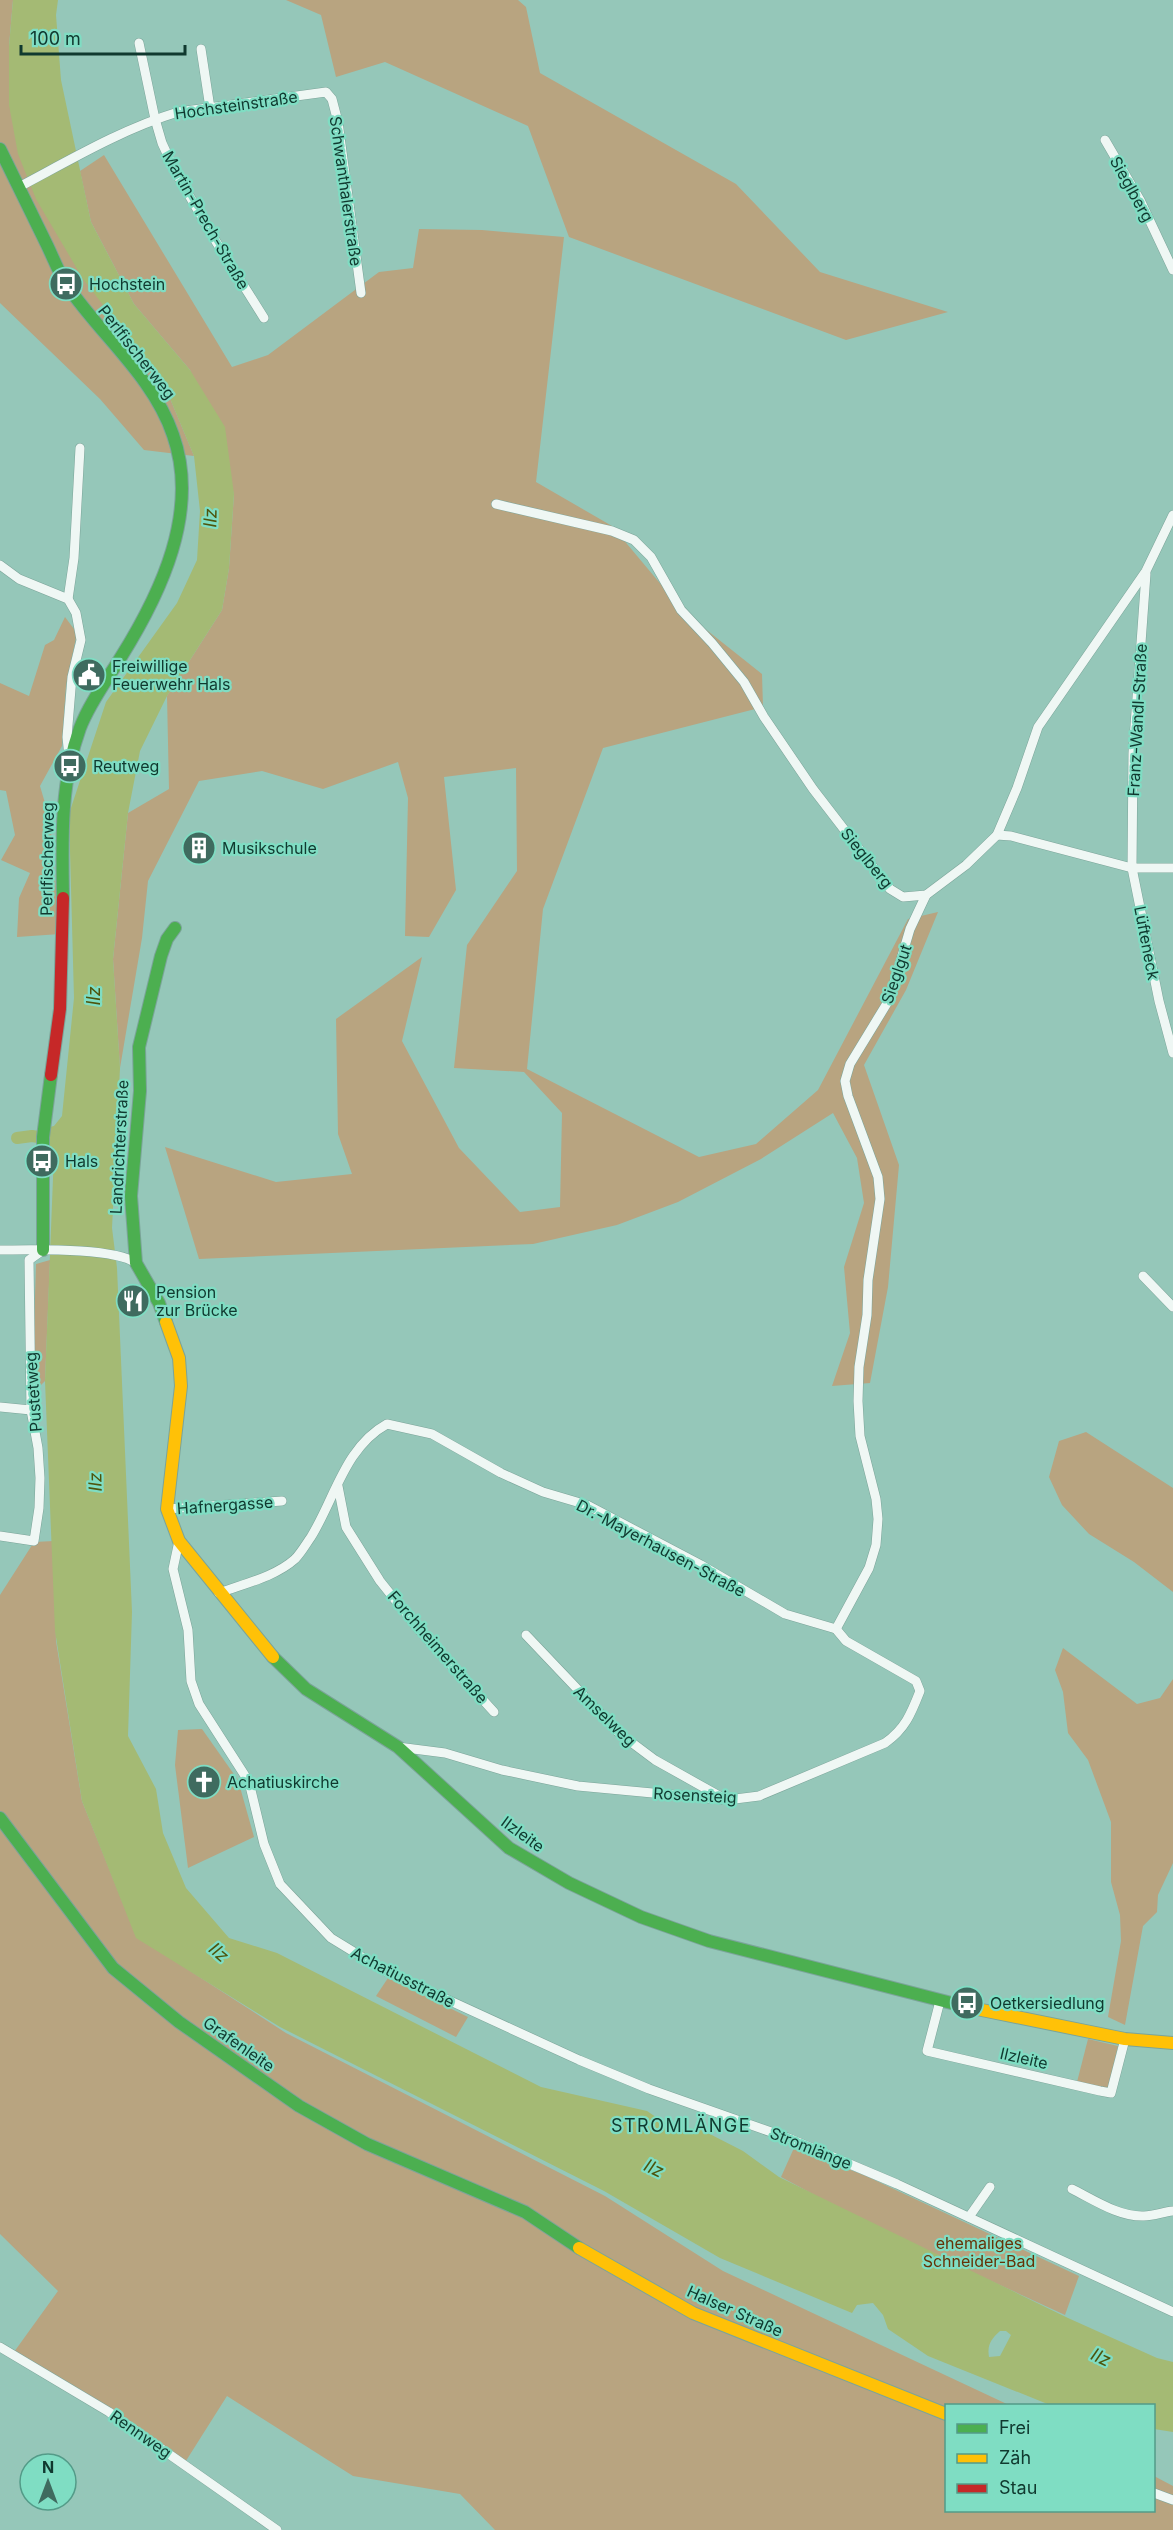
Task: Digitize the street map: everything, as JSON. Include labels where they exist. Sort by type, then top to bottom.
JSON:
[{"type":"street","name":"Martin-Prech-Straße","points":[[139,43],[154,119],[162,143],[175,171],[264,318]]},
{"type":"street","points":[[201,49],[210,108]]},
{"type":"street","name":"Hochsteinstraße","points":[[24,185],[92,148],[154,119],[178,112],[326,92]]},
{"type":"street","name":"Schwanthalerstraße","points":[[326,92],[332,99],[338,122],[361,293]]},
{"type":"street","name":"Sieglberg","points":[[1105,140],[1140,200],[1173,270]]},
{"type":"street","name":"Perlfischerweg","points":[[0,149],[24,185],[71,293],[144,381],[163,411],[176,442],[181,487],[177,523],[165,573],[156,595],[128,646],[90,705],[80,728],[66,782],[61,833],[63,900],[61,996],[56,1052],[44,1122],[44,1250]]},
{"type":"street","points":[[68,599],[74,558],[80,448]]},
{"type":"street","name":"Sieglberg","points":[[496,504],[612,531],[634,540],[651,557],[681,610],[744,682],[764,717],[813,789],[890,889],[903,897],[926,895]]},
{"type":"street","points":[[926,895],[966,865],[997,835],[1017,788],[1038,727],[1146,572],[1173,515]]},
{"type":"street","points":[[0,565],[19,579],[68,599],[76,613],[81,640],[72,677],[69,709],[67,737],[70,766]]},
{"type":"street","name":"Franz-Wandl-Straße","points":[[1132,868],[1133,753],[1146,572]]},
{"type":"street","points":[[997,835],[1011,836],[1132,868],[1173,868]]},
{"type":"street","name":"Lüfteneck","points":[[1132,868],[1159,1001],[1173,1053]]},
{"type":"street","name":"Sieglgut","points":[[836,1629],[869,1568],[876,1545],[878,1519],[876,1498],[860,1436],[858,1401],[859,1367],[867,1315],[868,1280],[880,1199],[878,1177],[848,1096],[845,1081],[850,1064],[889,1000],[910,929],[926,895]]},
{"type":"street","name":"Landrichterstraße","points":[[175,928],[167,939],[161,956],[139,1047],[140,1091],[131,1196],[136,1263],[159,1303],[179,1358],[181,1386],[167,1509],[179,1541]]},
{"type":"street","points":[[0,1250],[44,1250],[123,1256],[136,1263]]},
{"type":"street","name":"Pustetweg","points":[[0,1536],[34,1541],[39,1508],[40,1478],[32,1410],[29,1260],[44,1250]]},
{"type":"street","points":[[1143,1276],[1173,1306]]},
{"type":"street","points":[[0,1407],[32,1410]]},
{"type":"street","name":"Dr.-Mayerhausen-Straße","points":[[219,1593],[263,1577],[293,1560],[316,1528],[353,1453],[372,1432],[387,1424],[432,1434],[501,1473],[543,1492],[587,1505],[701,1565],[785,1614],[836,1629]]},
{"type":"street","name":"Forchheimerstraße","points":[[338,1486],[346,1527],[380,1581],[419,1630],[494,1712]]},
{"type":"street","name":"Hafnergasse","points":[[167,1509],[282,1501]]},
{"type":"street","name":"Ilzleite","points":[[179,1541],[271,1655],[306,1689],[398,1747],[509,1848],[569,1883],[641,1917],[708,1941],[940,2001],[1125,2039],[1173,2043]]},
{"type":"street","name":"Achatiusstraße","points":[[179,1541],[172,1569],[188,1630],[191,1681],[199,1704],[249,1782],[264,1844],[280,1884],[331,1938],[385,1971],[649,2089]]},
{"type":"street","name":"Rosensteig","points":[[398,1747],[446,1753],[502,1770],[578,1786],[727,1800],[759,1796],[885,1743],[898,1734],[909,1720],[920,1691],[916,1681],[846,1641],[836,1629]]},
{"type":"street","name":"Amselweg","points":[[526,1635],[619,1733],[655,1760],[694,1784],[727,1800]]},
{"type":"street","name":"Grafenleite","points":[[0,1818],[113,1968],[179,2022],[308,2112],[366,2144],[525,2212]]},
{"type":"street","name":"Ilzleite","points":[[940,2001],[927,2051],[1100,2091],[1111,2093],[1125,2039]]},
{"type":"street","name":"Stromlänge","points":[[649,2089],[714,2110],[788,2138],[969,2217],[1173,2312]]},
{"type":"street","points":[[969,2217],[990,2187]]},
{"type":"street","points":[[1072,2189],[1131,2215],[1143,2216],[1173,2211]]},
{"type":"street","name":"Halser Straße","points":[[525,2212],[591,2256],[693,2313],[945,2414]]},
{"type":"street","name":"Rennweg","points":[[0,2347],[109,2412],[278,2530]]},
{"type":"street","points":[[1155,2493],[1173,2500]]},
{"type":"green space","points":[[0,0],[13,0],[9,46],[126,334],[164,384],[194,456],[144,450],[100,399],[0,303]]},
{"type":"green space","points":[[286,0],[518,0],[526,7],[540,73],[736,184],[820,272],[948,312],[846,340],[569,237],[528,126],[385,62],[336,77],[321,15]]},
{"type":"green space","points":[[104,155],[232,367],[268,355],[379,272],[413,268],[419,229],[482,230],[564,237],[536,482],[612,526],[684,612],[762,674],[763,707],[603,748],[543,909],[527,1069],[699,1157],[756,1144],[818,1090],[908,919],[938,912],[906,990],[864,1065],[899,1165],[888,1287],[870,1383],[832,1386],[850,1333],[844,1267],[864,1203],[857,1158],[833,1113],[761,1159],[678,1202],[617,1225],[533,1244],[199,1259],[165,1147],[276,1182],[352,1174],[338,1134],[336,1019],[422,957],[402,1041],[459,1148],[520,1212],[560,1207],[562,1113],[524,1072],[454,1068],[467,945],[517,871],[516,768],[444,777],[456,890],[429,937],[405,936],[408,798],[398,762],[323,789],[262,771],[199,781],[148,881],[142,938],[120,1068],[113,959],[128,813],[169,789],[167,696],[222,610],[229,568],[234,494],[190,370],[134,304],[91,222],[80,171]]},
{"type":"green space","points":[[65,617],[77,633],[66,686],[62,746],[40,786],[50,820],[60,934],[17,937],[19,898],[30,873],[1,860],[15,835],[6,791],[0,790],[0,683],[29,696],[45,645],[54,640]]},
{"type":"green space","points":[[50,1260],[45,1381],[32,1394],[36,1264]]},
{"type":"green space","points":[[1086,1432],[1173,1488],[1173,1592],[1134,1562],[1089,1534],[1062,1505],[1049,1477],[1059,1441]]},
{"type":"green space","points":[[54,1541],[56,1641],[82,1801],[136,1936],[286,2033],[605,2196],[723,2271],[1007,2404],[945,2404],[945,2512],[1155,2512],[1155,2477],[1173,2486],[1173,2530],[495,2530],[460,2494],[353,2476],[227,2396],[184,2464],[14,2352],[58,2291],[0,2234],[0,1595],[34,1542]]},
{"type":"green space","points":[[1063,1648],[1137,1704],[1160,1698],[1173,1679],[1173,1863],[1158,1895],[1157,1912],[1143,1926],[1125,2025],[1108,2017],[1121,1941],[1120,1915],[1111,1882],[1111,1822],[1088,1760],[1068,1733],[1063,1692],[1055,1670]]},
{"type":"green space","points":[[202,1729],[238,1780],[254,1837],[188,1868],[175,1765],[178,1730]]},
{"type":"green space","points":[[388,1978],[468,2017],[456,2037],[376,1996]]},
{"type":"green space","points":[[1088,2039],[1118,2046],[1108,2090],[1077,2082]]},
{"type":"green space","name":"ehemaliges Schneider-Bad","points":[[794,2148],[866,2176],[1079,2276],[1065,2315],[876,2228],[781,2177]]},
{"type":"water","name":"Ilz","points":[[13,0],[58,0],[56,15],[61,80],[91,222],[134,304],[190,370],[225,427],[234,494],[229,568],[222,610],[167,696],[140,751],[128,813],[113,959],[120,1068],[112,1228],[117,1268],[132,1612],[128,1736],[156,1789],[163,1833],[186,1888],[229,1938],[277,1953],[541,2087],[647,2111],[675,2130],[698,2128],[743,2151],[779,2177],[1068,2318],[1157,2358],[1173,2362],[1173,2432],[1155,2429],[1155,2404],[1048,2404],[928,2356],[888,2329],[883,2315],[873,2303],[857,2305],[852,2313],[720,2258],[604,2191],[280,2027],[136,1938],[82,1801],[55,1631],[45,1381],[54,1153],[44,1148],[45,1128],[54,1126],[62,1116],[74,998],[69,814],[106,702],[177,603],[197,560],[200,511],[194,456],[164,384],[83,279],[36,199],[18,154],[9,105],[9,46]],"holes":[[[1000,2331],[1006,2331],[1011,2335],[1000,2356],[989,2357],[989,2346]]]},
{"type":"waterway","points":[[17,1138],[32,1136],[51,1139]]},
{"type":"traffic: fast","points":[[0,149],[65,282],[81,305],[140,376],[164,414],[173,435],[180,464],[182,493],[179,522],[162,579],[136,632],[89,709],[73,749],[64,812],[63,898]]},
{"type":"traffic: fast","points":[[166,1322],[159,1303],[136,1263],[131,1196],[140,1091],[139,1047],[161,956],[167,939],[175,928]]},
{"type":"traffic: fast","points":[[43,1250],[43,1137],[51,1075]]},
{"type":"traffic: fast","points":[[273,1657],[306,1689],[398,1747],[509,1848],[569,1883],[641,1917],[709,1941],[967,2007]]},
{"type":"traffic: fast","points":[[0,1818],[113,1968],[179,2022],[299,2106],[367,2144],[525,2212],[579,2248]]},
{"type":"traffic: slow","points":[[166,1322],[179,1358],[181,1386],[167,1509],[179,1541],[273,1657]]},
{"type":"traffic: slow","points":[[967,2007],[1125,2039],[1173,2043]]},
{"type":"traffic: slow","points":[[579,2248],[693,2313],[945,2414]]},
{"type":"traffic: jam","points":[[51,1075],[60,1009],[63,898]]},
{"type":"place","name":"Hochstein","points":[[66,284]]},
{"type":"place","name":"Freiwillige Feuerwehr Hals","points":[[89,675]]},
{"type":"place","name":"Reutweg","points":[[70,766]]},
{"type":"place","name":"Musikschule","points":[[199,848]]},
{"type":"place","name":"Hals","points":[[42,1161]]},
{"type":"place","name":"Pension zur Brücke","points":[[133,1301]]},
{"type":"place","name":"Achatiuskirche","points":[[204,1782]]},
{"type":"place","name":"Oetkersiedlung","points":[[967,2003]]},
{"type":"district","name":"STROMLÄNGE","points":[[681,2125]]}]
